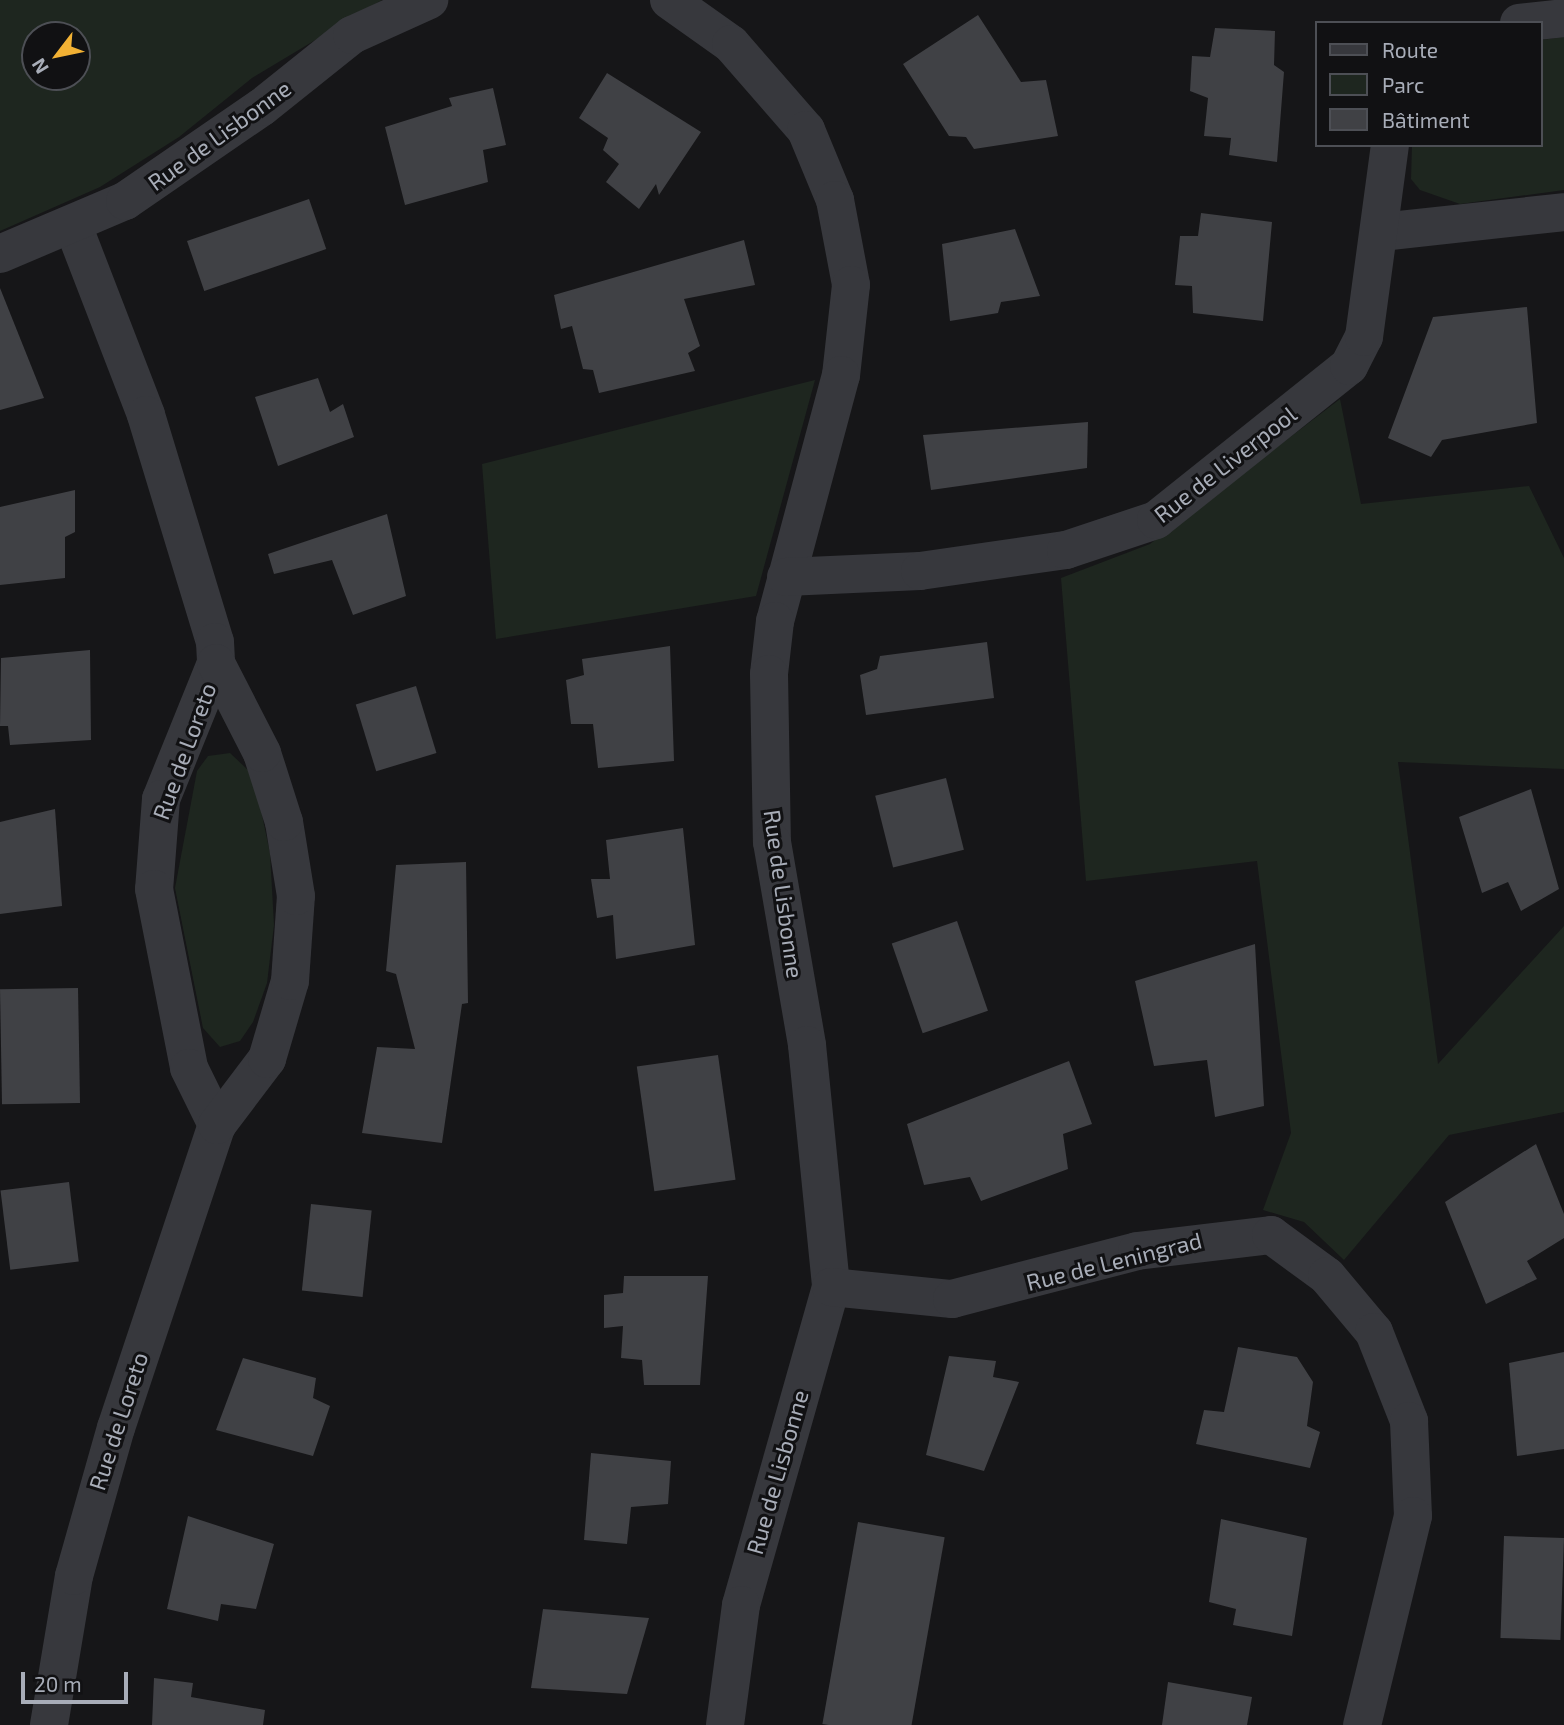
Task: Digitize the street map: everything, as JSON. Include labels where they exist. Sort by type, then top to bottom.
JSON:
[{"type":"street","name":"Rue de Lisbonne","points":[[0,254],[74,228],[165,175],[352,35],[429,0]]},
{"type":"street","name":"Rue de Lisbonne","points":[[669,0],[731,44],[806,130],[835,201],[846,250],[851,322],[844,361],[786,577],[769,674],[772,842],[807,1045],[831,1287],[741,1605],[725,1725]]},
{"type":"street","points":[[1537,21],[1564,18]]},
{"type":"street","name":"Rue de Liverpool","points":[[786,577],[920,572],[1066,550],[1156,520],[1349,366],[1364,337],[1381,232],[1390,147]]},
{"type":"street","points":[[1381,232],[1564,212]]},
{"type":"street","name":"Rue de Loreto","points":[[49,1725],[92,1501],[216,1125],[267,1059],[290,981],[296,896],[284,822],[262,752],[216,663],[162,464],[74,228]]},
{"type":"street","name":"Rue de Loreto","points":[[216,663],[161,799],[154,888],[190,1068],[216,1125]]},
{"type":"street","name":"Rue de Leningrad","points":[[831,1287],[952,1299],[1137,1251],[1271,1234],[1327,1276],[1374,1332],[1409,1421],[1413,1516],[1362,1725]]},
{"type":"green space","points":[[0,0],[382,0],[252,78],[179,137],[100,187],[0,231]]},
{"type":"green space","points":[[1564,37],[1564,190],[1460,204],[1420,190],[1411,179],[1412,147],[1543,147],[1543,40]]},
{"type":"green space","points":[[815,380],[756,596],[496,639],[482,464]]},
{"type":"green space","points":[[1340,399],[1361,504],[1529,486],[1564,558],[1564,769],[1398,762],[1438,1064],[1564,926],[1564,1112],[1449,1135],[1344,1260],[1304,1222],[1263,1210],[1291,1133],[1257,861],[1086,881],[1061,578],[1150,544]]},
{"type":"green space","points":[[230,753],[248,770],[259,801],[270,853],[274,925],[267,983],[253,1022],[240,1041],[220,1047],[203,1028],[175,888],[197,771],[208,756]]},
{"type":"building","points":[[978,15],[1021,82],[1046,80],[1058,136],[974,149],[966,137],[949,136],[903,64]]},
{"type":"building","points":[[1215,28],[1275,31],[1274,65],[1284,72],[1277,162],[1229,155],[1231,138],[1204,136],[1208,98],[1190,91],[1192,56],[1210,57]]},
{"type":"building","points":[[607,73],[701,132],[659,195],[656,184],[639,209],[606,182],[619,164],[603,150],[608,138],[579,118]]},
{"type":"building","points":[[493,88],[506,145],[483,150],[488,182],[405,205],[385,127],[452,106],[449,98]]},
{"type":"building","points":[[309,199],[326,249],[204,291],[187,241]]},
{"type":"building","points":[[1201,213],[1272,222],[1263,321],[1193,313],[1192,286],[1175,285],[1180,236],[1198,236]]},
{"type":"building","points":[[1015,229],[1040,296],[1001,302],[998,313],[950,321],[942,244]]},
{"type":"building","points":[[744,240],[755,285],[684,299],[700,346],[688,353],[695,371],[599,393],[593,370],[583,369],[572,326],[561,329],[554,295]]},
{"type":"building","points":[[0,288],[44,398],[0,410]]},
{"type":"building","points":[[1527,307],[1537,423],[1442,440],[1431,457],[1388,438],[1433,317]]},
{"type":"building","points":[[318,378],[330,412],[343,404],[354,437],[278,466],[255,397]]},
{"type":"building","points":[[1088,422],[1087,468],[931,490],[923,435]]},
{"type":"building","points":[[75,490],[75,532],[65,537],[65,578],[0,585],[0,507]]},
{"type":"building","points":[[387,514],[406,596],[353,615],[332,560],[274,574],[268,554]]},
{"type":"building","points":[[987,642],[994,698],[866,715],[860,675],[877,669],[880,656]]},
{"type":"building","points":[[670,646],[674,761],[598,768],[593,724],[571,724],[566,680],[584,675],[582,659]]},
{"type":"building","points":[[90,650],[91,740],[10,745],[8,726],[0,726],[1,658]]},
{"type":"building","points":[[416,686],[436,753],[376,771],[356,704]]},
{"type":"building","points":[[946,778],[964,850],[893,867],[875,796]]},
{"type":"building","points":[[1531,789],[1559,889],[1521,911],[1508,882],[1482,893],[1459,817]]},
{"type":"building","points":[[55,809],[62,906],[0,914],[0,822]]},
{"type":"building","points":[[683,828],[695,945],[616,959],[613,915],[597,918],[591,879],[610,879],[606,840]]},
{"type":"building","points":[[466,862],[468,1003],[462,1004],[442,1143],[362,1133],[377,1047],[415,1049],[396,974],[386,971],[396,865]]},
{"type":"building","points":[[957,921],[988,1011],[923,1033],[892,943]]},
{"type":"building","points":[[1255,944],[1264,1106],[1215,1117],[1207,1060],[1154,1066],[1135,981]]},
{"type":"building","points":[[78,988],[80,1103],[2,1104],[0,989]]},
{"type":"building","points":[[718,1055],[736,1180],[654,1191],[637,1066]]},
{"type":"building","points":[[1069,1061],[1092,1124],[1063,1134],[1068,1169],[981,1201],[970,1177],[924,1185],[907,1124]]},
{"type":"building","points":[[1536,1144],[1564,1214],[1564,1238],[1527,1261],[1537,1279],[1486,1304],[1445,1202]]},
{"type":"building","points":[[69,1182],[79,1261],[10,1270],[1,1190]]},
{"type":"building","points":[[311,1204],[372,1210],[363,1297],[302,1291]]},
{"type":"building","points":[[624,1276],[708,1276],[700,1385],[644,1385],[642,1360],[621,1358],[623,1326],[604,1328],[604,1295],[623,1293]]},
{"type":"building","points":[[1238,1347],[1297,1357],[1313,1382],[1307,1426],[1320,1432],[1310,1468],[1196,1444],[1204,1410],[1224,1412]]},
{"type":"building","points":[[1564,1352],[1564,1449],[1517,1456],[1509,1363]]},
{"type":"building","points":[[949,1356],[996,1361],[993,1377],[1019,1382],[984,1471],[926,1455]]},
{"type":"building","points":[[243,1358],[316,1378],[313,1398],[330,1406],[313,1456],[216,1430]]},
{"type":"building","points":[[591,1453],[671,1461],[668,1504],[631,1507],[627,1544],[584,1540]]},
{"type":"building","points":[[188,1516],[274,1544],[256,1609],[221,1604],[218,1621],[167,1609]]},
{"type":"building","points":[[1221,1519],[1307,1538],[1292,1636],[1233,1625],[1236,1609],[1209,1602]]},
{"type":"building","points":[[858,1522],[945,1537],[912,1725],[822,1724]]},
{"type":"building","points":[[1504,1536],[1564,1538],[1560,1640],[1500,1638]]},
{"type":"building","points":[[543,1609],[649,1618],[627,1694],[531,1688]]},
{"type":"building","points":[[154,1678],[193,1683],[191,1697],[265,1710],[263,1725],[152,1725]]},
{"type":"building","points":[[1168,1682],[1252,1697],[1247,1725],[1162,1725]]}]
